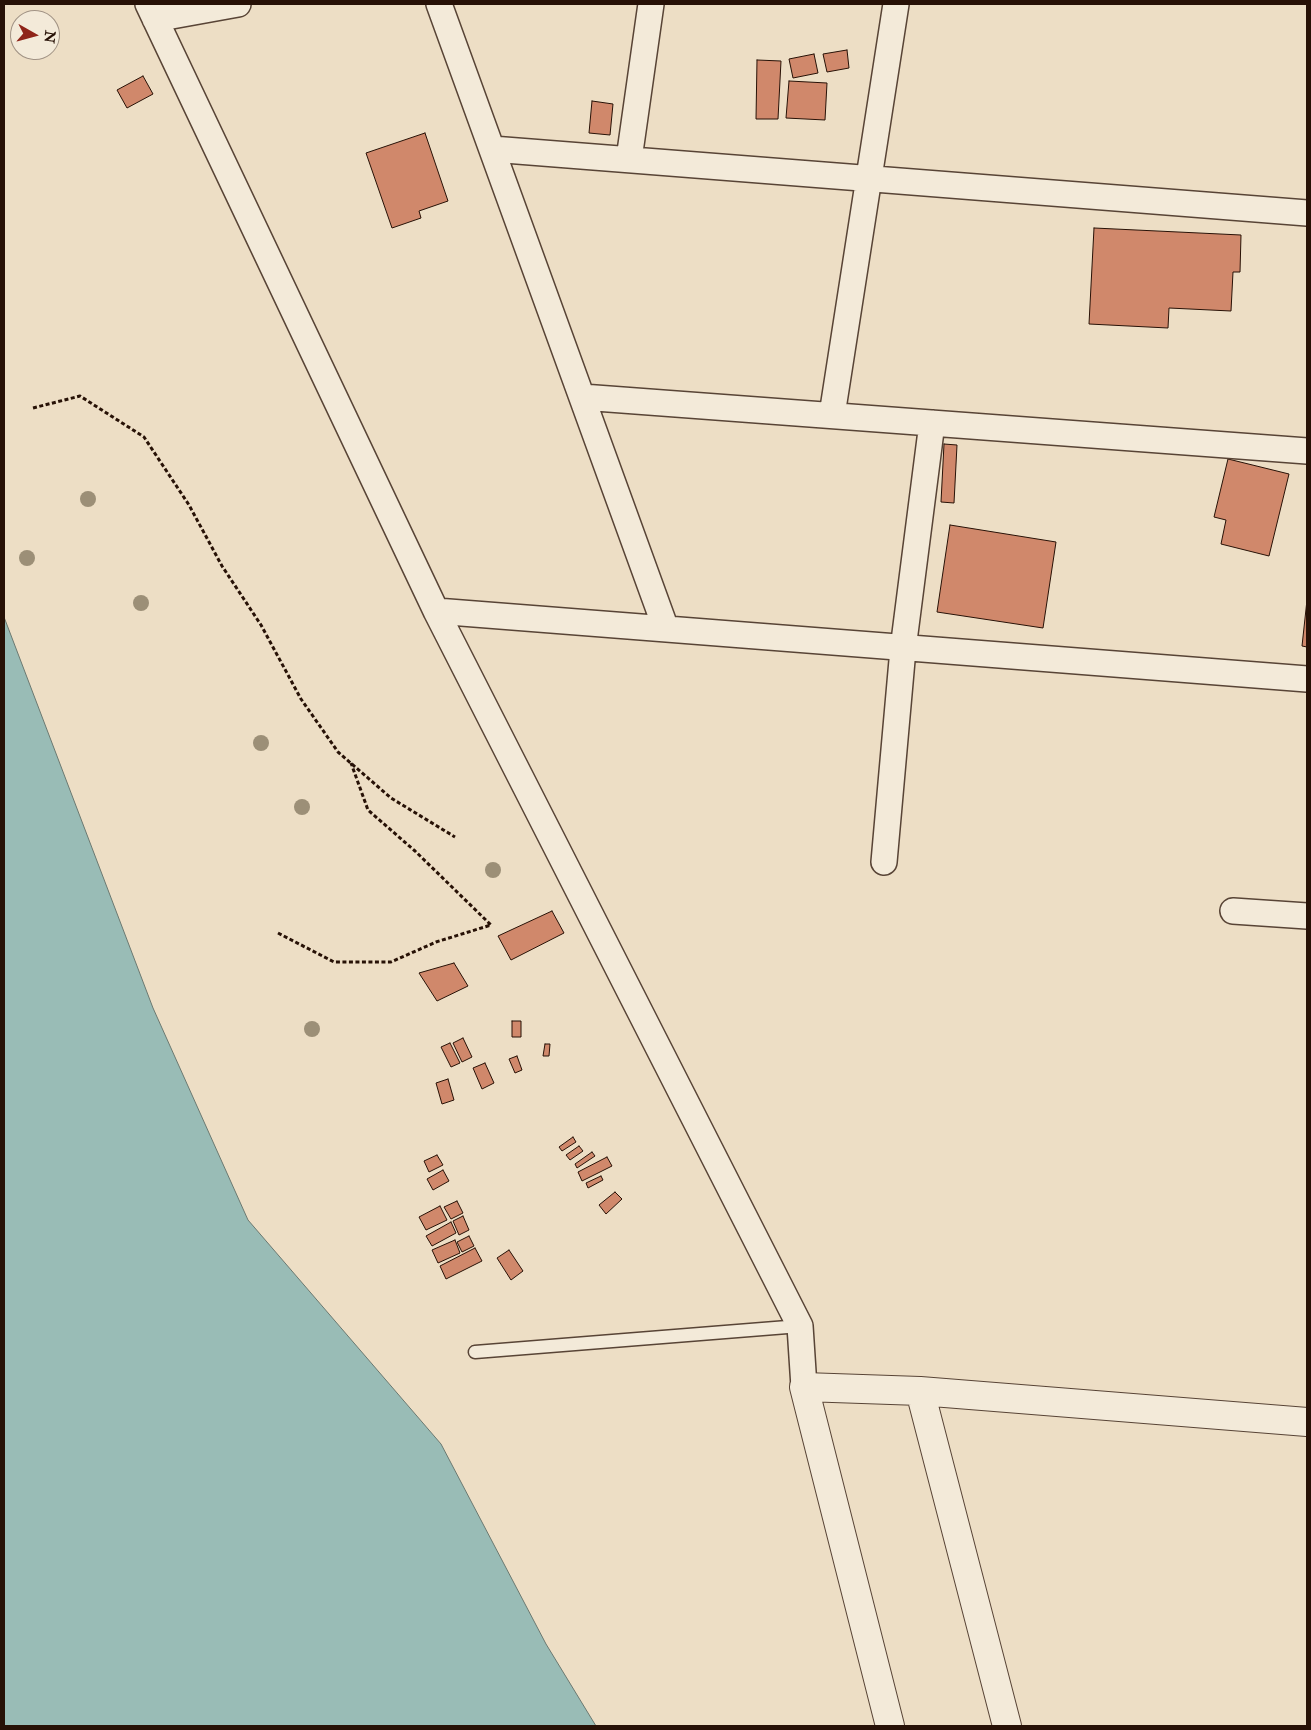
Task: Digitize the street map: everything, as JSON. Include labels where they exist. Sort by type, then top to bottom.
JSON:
[{"type":"street","points":[[238,4],[152,11],[436,611],[800,1326],[804,1387],[890,1726]]},
{"type":"street","points":[[439,4],[666,630]]},
{"type":"street","points":[[629,160],[651,4]]},
{"type":"street","points":[[832,415],[896,4]]},
{"type":"street","points":[[492,149],[1307,213]]},
{"type":"street","points":[[582,396],[1307,450]]},
{"type":"street","points":[[884,862],[903,649],[932,423]]},
{"type":"street","points":[[436,611],[1307,680]]},
{"type":"street","points":[[1233,911],[1307,916]]},
{"type":"street","points":[[804,1387],[920,1391],[1307,1422]]},
{"type":"street","points":[[920,1391],[1007,1726]]},
{"type":"lane","points":[[476,1352],[800,1326]]},
{"type":"path","points":[[33,408],[80,396],[144,437],[189,505],[222,566],[261,625],[301,699],[338,752],[391,798],[455,837]]},
{"type":"path","points":[[278,933],[334,962],[391,962],[436,942],[491,924],[368,810],[351,763]]},
{"type":"water","points":[[4,617],[153,1008],[248,1220],[441,1444],[546,1644],[596,1726],[4,1726]]},
{"type":"building","points":[[847,50],[849,68],[827,72],[823,54]]},
{"type":"building","points":[[814,54],[818,73],[793,78],[789,59]]},
{"type":"building","points":[[757,60],[781,61],[778,119],[756,119]]},
{"type":"building","points":[[143,76],[153,94],[127,108],[117,90]]},
{"type":"building","points":[[789,81],[827,83],[825,120],[786,118]]},
{"type":"building","points":[[592,101],[613,104],[610,135],[589,133]]},
{"type":"building","points":[[425,133],[448,201],[419,211],[421,218],[392,228],[366,153]]},
{"type":"building","points":[[1094,228],[1241,235],[1240,272],[1233,272],[1231,311],[1169,308],[1168,328],[1089,324]]},
{"type":"building","points":[[944,444],[957,445],[954,503],[941,502]]},
{"type":"building","points":[[1228,459],[1289,474],[1269,556],[1221,544],[1226,520],[1214,517]]},
{"type":"building","points":[[950,525],[1056,542],[1043,628],[937,612]]},
{"type":"building","points":[[1307,600],[1307,647],[1302,646]]},
{"type":"building","points":[[552,911],[564,933],[511,960],[498,936]]},
{"type":"building","points":[[454,963],[468,986],[437,1001],[419,973]]},
{"type":"building","points":[[512,1021],[521,1021],[521,1037],[512,1037]]},
{"type":"building","points":[[463,1038],[472,1057],[462,1062],[453,1043]]},
{"type":"building","points":[[450,1043],[460,1063],[451,1067],[441,1047]]},
{"type":"building","points":[[545,1044],[550,1044],[549,1056],[543,1056]]},
{"type":"building","points":[[517,1056],[522,1070],[515,1073],[509,1059]]},
{"type":"building","points":[[485,1063],[494,1083],[482,1089],[473,1068]]},
{"type":"building","points":[[448,1079],[454,1100],[442,1104],[436,1083]]},
{"type":"building","points":[[573,1137],[576,1142],[562,1151],[559,1147]]},
{"type":"building","points":[[579,1146],[583,1151],[570,1160],[566,1155]]},
{"type":"building","points":[[592,1152],[595,1156],[577,1168],[575,1164]]},
{"type":"building","points":[[437,1155],[443,1165],[429,1172],[424,1161]]},
{"type":"building","points":[[607,1157],[612,1166],[582,1181],[578,1172]]},
{"type":"building","points":[[443,1170],[449,1181],[433,1190],[427,1179]]},
{"type":"building","points":[[601,1176],[603,1180],[588,1188],[586,1183]]},
{"type":"building","points":[[615,1192],[622,1199],[606,1214],[599,1205]]},
{"type":"building","points":[[457,1201],[463,1213],[451,1219],[444,1207]]},
{"type":"building","points":[[440,1206],[447,1220],[426,1230],[419,1217]]},
{"type":"building","points":[[463,1216],[469,1230],[459,1235],[453,1221]]},
{"type":"building","points":[[451,1222],[456,1233],[432,1246],[426,1236]]},
{"type":"building","points":[[469,1236],[474,1246],[462,1252],[457,1242]]},
{"type":"building","points":[[455,1240],[460,1253],[438,1263],[432,1250]]},
{"type":"building","points":[[475,1248],[482,1261],[446,1279],[440,1266]]},
{"type":"building","points":[[509,1250],[523,1271],[511,1280],[497,1258]]}]
